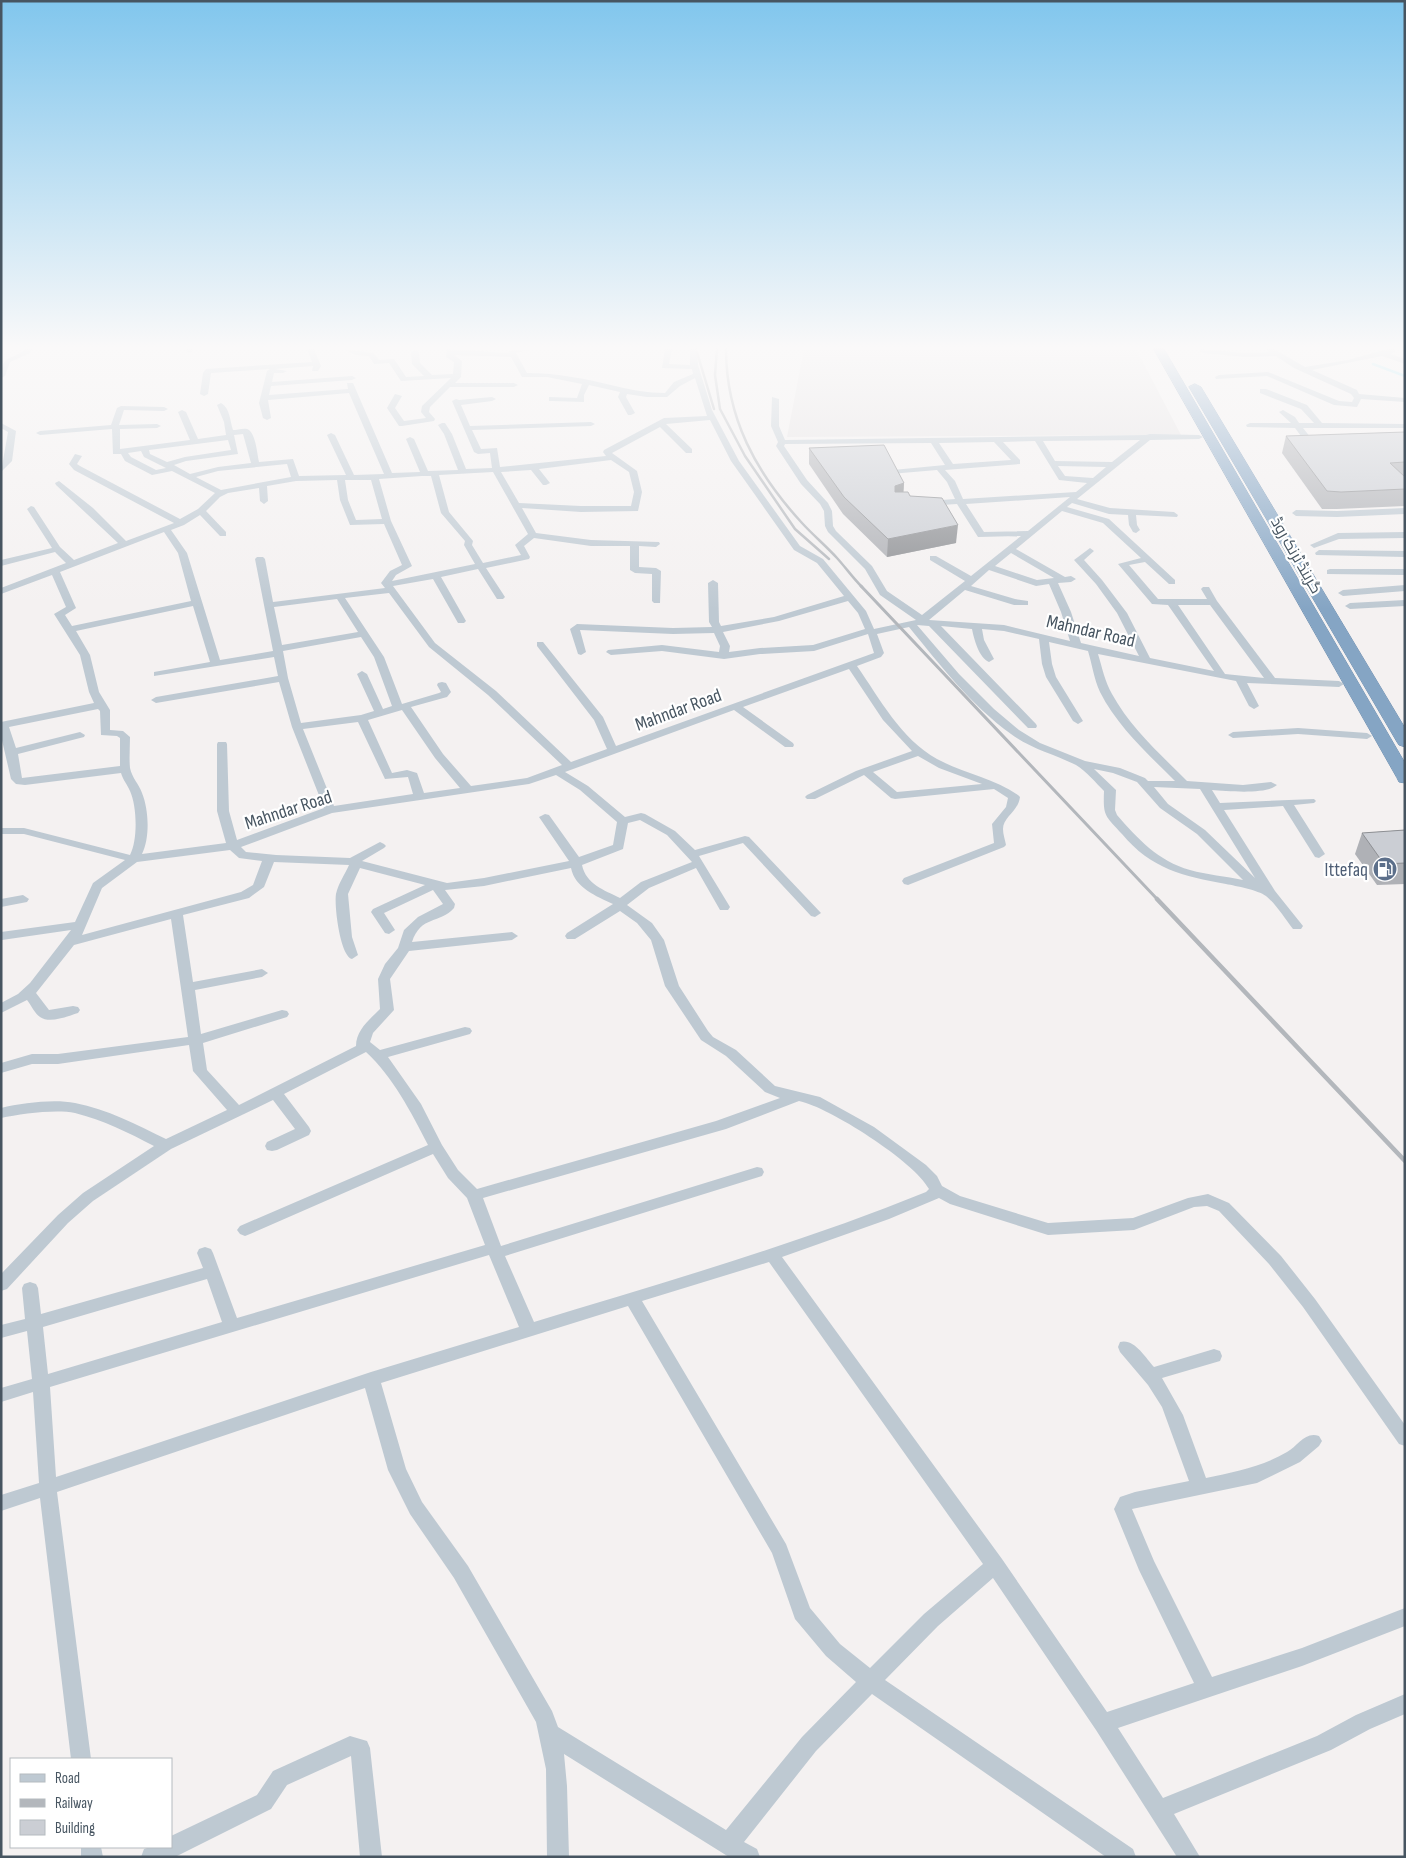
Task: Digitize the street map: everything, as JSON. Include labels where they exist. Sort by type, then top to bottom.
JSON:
[{"type":"highway","name":"گرینڈ ٹرنک روڈ","points":[[1207,436],[1373,736],[1405,778]]},
{"type":"highway","name":"گرینڈ ٹرنک روڈ","points":[[1224,436],[1403,739]]},
{"type":"highway","points":[[1373,736],[1403,739]]},
{"type":"street","points":[[1,470],[8,461],[11,436]]},
{"type":"street","points":[[117,436],[116,452],[226,436]]},
{"type":"street","points":[[191,436],[194,442]]},
{"type":"street","points":[[123,451],[128,459],[155,473],[185,459],[235,452],[230,436]]},
{"type":"street","points":[[248,436],[256,466]]},
{"type":"street","points":[[331,436],[346,478],[344,500],[353,523],[386,521]]},
{"type":"street","points":[[372,436],[389,476]]},
{"type":"street","points":[[449,436],[463,472]]},
{"type":"street","points":[[471,436],[478,452],[494,450],[496,470],[532,535]]},
{"type":"street","points":[[516,504],[581,509],[635,509],[638,492],[633,471],[607,452],[637,436]]},
{"type":"street","points":[[674,436],[689,451]]},
{"type":"street","points":[[611,652],[657,648],[724,656],[760,651],[814,648],[871,631],[866,624],[863,613],[820,561],[797,548],[747,480],[722,436]]},
{"type":"street","points":[[779,436],[782,442],[780,446],[784,454],[826,508],[832,532],[869,568],[883,593],[921,622],[1032,726]]},
{"type":"street","points":[[782,442],[997,440],[1150,436],[1198,437]]},
{"type":"street","points":[[921,622],[1150,436]]},
{"type":"street","points":[[410,439],[425,475]]},
{"type":"street","points":[[1038,439],[1062,478],[1095,481]]},
{"type":"street","points":[[893,472],[1017,462],[997,440]]},
{"type":"street","points":[[934,441],[950,466]]},
{"type":"street","points":[[144,449],[147,455],[221,493]]},
{"type":"street","points":[[78,456],[73,464],[77,468],[181,522]]},
{"type":"street","points":[[190,476],[218,469],[263,484],[296,480],[425,475],[577,464],[612,457]]},
{"type":"street","points":[[1,591],[181,522],[201,512],[221,493],[256,466],[290,461],[296,480]]},
{"type":"street","points":[[1053,463],[1115,465]]},
{"type":"street","points":[[533,467],[546,483]]},
{"type":"street","points":[[939,468],[951,481],[959,500],[981,535],[1031,533]]},
{"type":"street","points":[[435,474],[445,513],[468,541],[468,545],[500,597]]},
{"type":"street","points":[[374,477],[386,521],[407,566],[393,572],[386,583],[432,645],[492,693],[570,767]]},
{"type":"street","points":[[59,483],[90,510],[124,544]]},
{"type":"street","points":[[263,484],[264,501]]},
{"type":"street","points":[[921,505],[959,500],[1075,497],[1109,511],[1174,516]]},
{"type":"street","points":[[1061,508],[1106,521],[1172,582]]},
{"type":"street","points":[[31,509],[57,549],[72,564]]},
{"type":"street","points":[[1106,521],[1115,511]]},
{"type":"street","points":[[1296,513],[1337,514],[1405,511]]},
{"type":"street","points":[[201,512],[223,534]]},
{"type":"street","points":[[1132,514],[1133,525],[1136,530]]},
{"type":"street","points":[[166,529],[172,534],[182,552],[191,575],[196,603],[216,664]]},
{"type":"street","points":[[269,605],[340,596],[525,558],[519,545],[532,535],[586,542],[656,544]]},
{"type":"street","points":[[1405,535],[1338,536],[1317,549],[1405,554]]},
{"type":"street","points":[[634,544],[635,570],[656,571],[657,601]]},
{"type":"street","points":[[2,562],[57,549]]},
{"type":"street","points":[[988,568],[1036,583],[1067,579],[1010,549]]},
{"type":"street","points":[[1090,551],[1079,560],[1099,582],[1122,613],[1146,660]]},
{"type":"street","points":[[933,558],[969,584],[1014,602],[1025,603]]},
{"type":"street","points":[[260,559],[283,678],[298,728],[330,810]]},
{"type":"street","points":[[1148,559],[1123,564],[1156,602],[1213,602]]},
{"type":"street","points":[[1,1009],[28,992],[70,942],[98,886],[134,859],[140,847],[142,808],[125,769],[125,737],[119,734],[105,733],[105,710],[100,705],[93,686],[86,657],[76,636],[59,614],[71,608],[55,570]]},
{"type":"street","points":[[1330,572],[1405,572]]},
{"type":"street","points":[[436,576],[461,621]]},
{"type":"street","points":[[1053,582],[1076,644]]},
{"type":"street","points":[[713,583],[714,622],[725,646],[724,656]]},
{"type":"street","points":[[1343,593],[1405,588]]},
{"type":"street","points":[[1206,589],[1213,602],[1271,680]]},
{"type":"street","points":[[340,596],[379,657],[401,707],[468,791]]},
{"type":"street","points":[[581,652],[575,629],[577,627],[669,631],[717,630],[761,622],[850,596]]},
{"type":"street","points":[[1170,602],[1222,676]]},
{"type":"street","points":[[71,629],[196,603]]},
{"type":"street","points":[[1350,606],[1405,603]]},
{"type":"street","points":[[921,622],[955,676],[990,711],[1015,732],[1036,744],[1082,764],[1127,774],[1145,784],[1164,806],[1201,832],[1265,892],[1297,926]]},
{"type":"street","name":"Mahndar Road","points":[[1,831],[24,831],[134,859],[233,846],[330,810],[529,781],[880,653],[871,631],[921,622],[1004,628],[1092,649],[1240,679],[1339,684]]},
{"type":"street","points":[[976,625],[979,640],[990,659]]},
{"type":"street","points":[[158,674],[364,634]]},
{"type":"street","points":[[1044,637],[1047,664],[1051,676],[1078,721]]},
{"type":"street","points":[[540,644],[599,719],[613,751]]},
{"type":"street","points":[[1092,649],[1106,692],[1122,717],[1139,739],[1184,784]]},
{"type":"street","points":[[851,664],[900,732],[919,752],[946,767],[997,786],[1014,797],[1013,808],[998,825],[997,831],[1000,845],[908,881]]},
{"type":"street","points":[[362,674],[380,713]]},
{"type":"street","points":[[156,700],[283,678]]},
{"type":"street","points":[[1240,679],[1254,706]]},
{"type":"street","points":[[298,728],[362,718],[442,695],[446,692],[442,685]]},
{"type":"street","points":[[100,705],[3,725],[12,752],[18,780],[20,782],[125,769]]},
{"type":"street","points":[[736,707],[789,745]]},
{"type":"street","points":[[362,718],[389,776],[407,773],[413,775],[420,798]]},
{"type":"street","points":[[1232,735],[1298,731],[1373,736]]},
{"type":"street","points":[[12,752],[80,735]]},
{"type":"street","points":[[222,744],[223,812],[233,846],[244,855],[353,862],[452,887],[575,863],[619,848],[623,821]]},
{"type":"street","points":[[811,797],[865,771],[919,752]]},
{"type":"street","points":[[1082,764],[1110,790],[1109,810],[1116,820],[1136,844],[1154,858],[1180,871],[1240,883],[1265,892]]},
{"type":"street","points":[[557,771],[584,788],[623,821]]},
{"type":"street","points":[[865,771],[895,796],[997,786]]},
{"type":"street","points":[[1145,784],[1184,784],[1243,788],[1271,785]]},
{"type":"street","points":[[1204,786],[1265,892]]},
{"type":"street","points":[[1217,807],[1310,801]]},
{"type":"street","points":[[1287,803],[1319,854]]},
{"type":"street","points":[[623,821],[641,816],[669,831],[696,858],[724,907]]},
{"type":"street","points":[[545,817],[575,863],[578,874],[590,887],[620,904],[650,928],[662,946],[671,985],[708,1040],[727,1050],[751,1074],[773,1091],[779,1094],[799,1096],[824,1105],[887,1142],[936,1184],[937,1190]]},
{"type":"street","points":[[571,936],[645,885],[696,858],[745,839],[750,842],[814,913]]},
{"type":"street","points":[[352,955],[346,937],[342,894],[353,862],[380,846]]},
{"type":"street","points":[[70,942],[238,897],[258,887],[269,858]]},
{"type":"street","points":[[389,930],[377,912],[422,893],[435,884]]},
{"type":"street","points":[[363,1046],[362,1041],[369,1028],[387,1010],[384,979],[390,967],[405,947],[410,930],[416,923],[450,906],[435,884]]},
{"type":"street","points":[[1,903],[23,899]]},
{"type":"street","points":[[178,914],[190,987],[200,1071],[237,1112]]},
{"type":"street","points":[[2,936],[80,925]]},
{"type":"street","points":[[405,947],[454,944],[512,936]]},
{"type":"street","points":[[190,987],[262,973]]},
{"type":"street","points":[[28,992],[45,1014],[54,1015],[73,1010]]},
{"type":"street","points":[[1,1068],[32,1059],[58,1059],[196,1040],[282,1014]]},
{"type":"street","points":[[377,1055],[465,1031]]},
{"type":"street","points":[[1,1285],[63,1219],[88,1197],[166,1145],[237,1112],[366,1046],[383,1060],[416,1108],[436,1147],[453,1174],[474,1195],[495,1251],[530,1330]]},
{"type":"street","points":[[272,1146],[304,1131],[275,1093]]},
{"type":"street","points":[[474,1195],[721,1125],[799,1096]]},
{"type":"street","points":[[1,1113],[24,1108],[74,1108],[120,1123],[166,1145]]},
{"type":"street","points":[[245,1230],[436,1147]]},
{"type":"street","points":[[1,1395],[495,1251],[757,1172]]},
{"type":"street","points":[[1,1502],[48,1488],[371,1379],[772,1255],[884,1215],[931,1196],[937,1190]]},
{"type":"street","points":[[937,1190],[956,1200],[1048,1229],[1134,1224],[1194,1202],[1208,1200],[1224,1207],[1276,1260],[1309,1303],[1405,1439]]},
{"type":"street","points":[[205,1253],[232,1327]]},
{"type":"street","points":[[772,1255],[995,1565],[1103,1723],[1188,1857]]},
{"type":"street","points":[[1,1332],[211,1272]]},
{"type":"street","points":[[30,1288],[41,1384],[48,1488],[81,1758]]},
{"type":"street","points":[[632,1298],[780,1550],[802,1613],[833,1650],[870,1681],[1125,1857]]},
{"type":"street","points":[[1126,1347],[1151,1375],[1164,1395],[1175,1418],[1200,1486]]},
{"type":"street","points":[[1151,1375],[1214,1356]]},
{"type":"street","points":[[371,1379],[397,1470],[416,1508],[461,1572],[545,1718],[551,1734],[555,1756],[558,1857]]},
{"type":"street","points":[[1207,1689],[1146,1564],[1123,1510],[1126,1503],[1135,1500],[1245,1478],[1264,1472],[1294,1457],[1313,1441]]},
{"type":"street","points":[[729,1843],[809,1744],[931,1620],[995,1565]]},
{"type":"street","points":[[1103,1723],[1302,1657],[1405,1617]]},
{"type":"street","points":[[1158,1810],[1324,1744],[1386,1711],[1405,1704]]},
{"type":"street","points":[[551,1734],[749,1857]]},
{"type":"street","points":[[157,1856],[264,1802],[280,1778],[350,1746],[360,1748],[371,1857]]},
{"type":"shaded area","points":[[787,436],[1042,436],[787,437]]},
{"type":"building","points":[[1286,436],[1405,436],[1405,462],[1390,463],[1405,477],[1405,489],[1327,491]]},
{"type":"building","points":[[884,445],[904,483],[895,486],[895,492],[908,492],[910,496],[942,498],[958,525],[888,539],[844,497],[809,448]]},
{"type":"building","points":[[1405,830],[1405,863],[1384,864],[1362,833]]},
{"type":"railway","points":[[734,436],[745,456],[795,529],[829,559]]},
{"type":"railway","points":[[744,436],[758,464],[786,504],[862,587]]},
{"type":"railway","points":[[861,586],[1158,900]]},
{"type":"railway","points":[[1157,899],[1405,1161]]},
{"type":"place","name":"Ittefaq","points":[[1385,869]]}]
